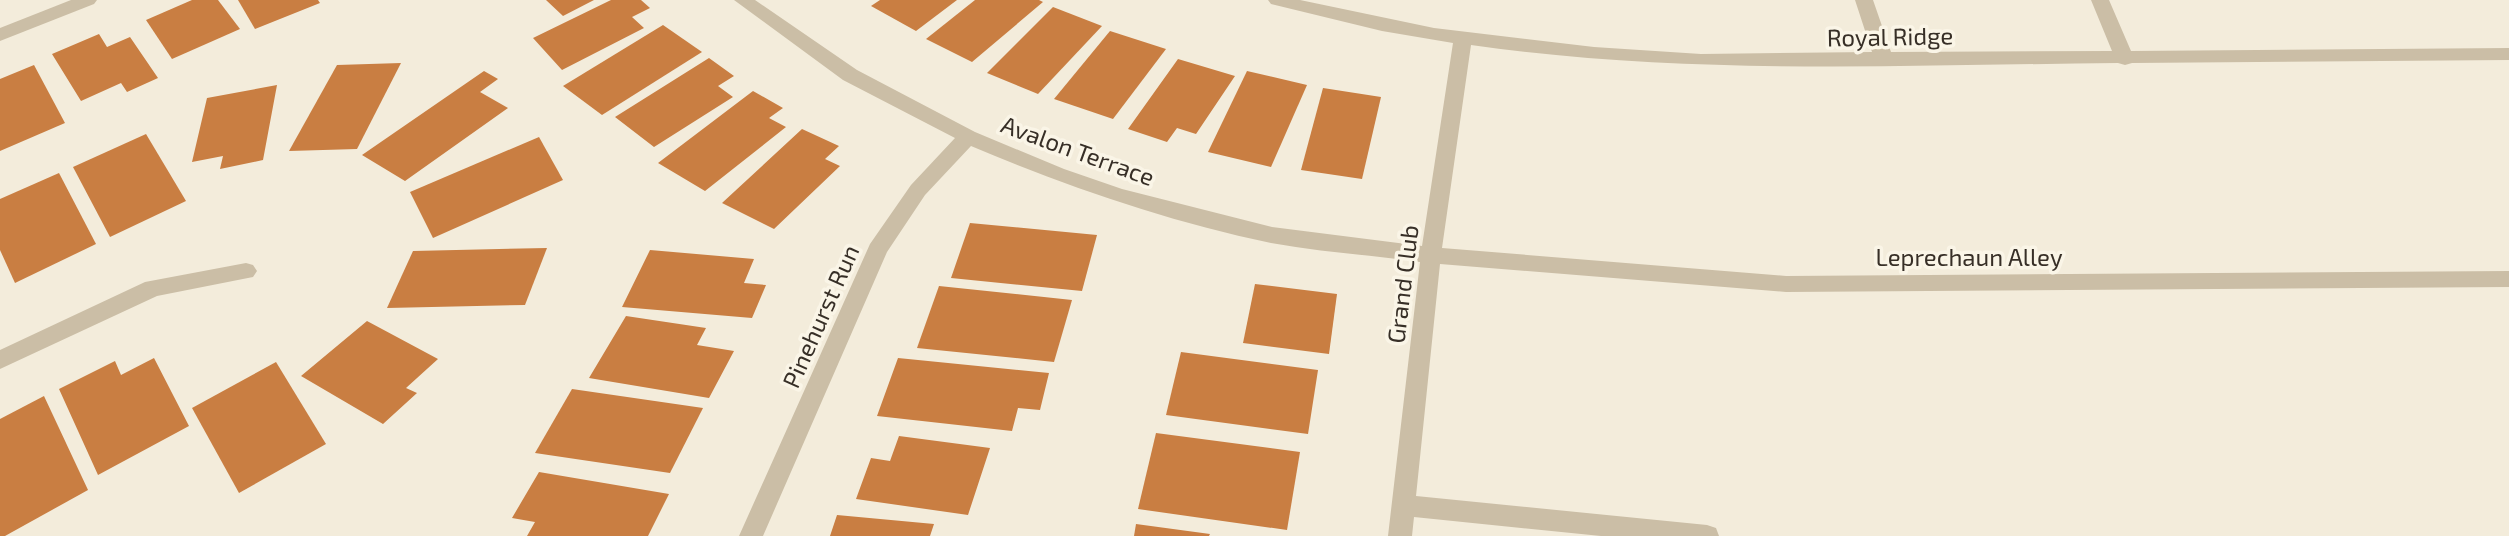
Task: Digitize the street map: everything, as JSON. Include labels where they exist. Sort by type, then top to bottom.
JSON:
[{"type":"street","points":[[0,35],[88,0]]},
{"type":"street","name":"Avalon Terrace","points":[[743,0],[850,75],[968,137],[1107,191],[1202,219],[1272,234],[1431,255]]},
{"type":"street","name":"Royal Ridge","points":[[1277,0],[1315,11],[1463,38],[1577,53],[1701,60],[2125,59],[2509,54]]},
{"type":"street","points":[[1864,0],[1884,60]]},
{"type":"street","points":[[2100,0],[2125,59]]},
{"type":"street","name":"Grand Club","points":[[1400,536],[1431,255],[1463,38]]},
{"type":"street","name":"Pinehurst Run","points":[[751,536],[877,250],[899,211],[933,171],[968,137]]},
{"type":"street","name":"Leprechaun Alley","points":[[1431,255],[1613,272],[1786,284],[2509,279]]},
{"type":"street","points":[[0,360],[153,288],[246,271]]},
{"type":"street","points":[[1404,505],[1707,536]]},
{"type":"building","points":[[192,0],[218,0],[240,29],[172,59],[146,20]]},
{"type":"building","points":[[238,0],[318,0],[320,3],[255,29]]},
{"type":"building","points":[[546,0],[594,0],[563,16]]},
{"type":"building","points":[[611,0],[641,0],[650,8],[632,17],[644,28],[562,70],[533,38]]},
{"type":"building","points":[[880,0],[957,0],[916,31],[871,6]]},
{"type":"building","points":[[975,0],[1043,2],[972,62],[926,39]]},
{"type":"building","points":[[1053,7],[1102,26],[1038,94],[987,73]]},
{"type":"building","points":[[663,25],[702,52],[602,115],[563,86]]},
{"type":"building","points":[[1110,31],[1166,49],[1113,119],[1054,99]]},
{"type":"building","points":[[99,34],[107,47],[130,37],[158,78],[127,92],[121,83],[81,101],[52,54]]},
{"type":"building","points":[[709,58],[734,76],[718,86],[733,97],[654,147],[615,117]]},
{"type":"building","points":[[1178,59],[1235,76],[1196,134],[1177,128],[1167,142],[1128,129]]},
{"type":"building","points":[[401,63],[357,149],[289,151],[337,65]]},
{"type":"building","points":[[34,65],[65,123],[0,151],[0,79]]},
{"type":"building","points":[[484,71],[498,79],[480,92],[508,108],[405,181],[362,155]]},
{"type":"building","points":[[1247,71],[1307,85],[1271,167],[1208,152]]},
{"type":"building","points":[[277,85],[263,160],[220,169],[223,156],[192,162],[207,98]]},
{"type":"building","points":[[1323,88],[1381,97],[1362,179],[1301,170]]},
{"type":"building","points":[[753,91],[783,108],[769,118],[786,127],[705,191],[658,163]]},
{"type":"building","points":[[802,129],[839,146],[825,159],[840,166],[774,229],[722,203]]},
{"type":"building","points":[[146,134],[186,201],[110,237],[73,167]]},
{"type":"building","points":[[539,137],[563,180],[433,238],[410,192]]},
{"type":"building","points":[[59,173],[96,244],[15,283],[0,250],[0,199]]},
{"type":"building","points":[[970,223],[1097,235],[1082,291],[951,278]]},
{"type":"building","points":[[547,248],[525,305],[387,308],[413,251]]},
{"type":"building","points":[[650,250],[754,259],[744,283],[766,285],[752,318],[622,307]]},
{"type":"building","points":[[1255,284],[1337,294],[1329,354],[1243,343]]},
{"type":"building","points":[[939,286],[1072,300],[1054,362],[917,348]]},
{"type":"building","points":[[626,316],[706,328],[697,345],[734,351],[709,398],[589,378]]},
{"type":"building","points":[[367,321],[438,359],[406,388],[417,393],[383,424],[301,376]]},
{"type":"building","points":[[1181,352],[1318,370],[1308,434],[1166,415]]},
{"type":"building","points":[[154,358],[189,426],[98,475],[59,389],[115,361],[121,375]]},
{"type":"building","points":[[898,358],[1049,373],[1040,410],[1018,408],[1012,431],[877,416]]},
{"type":"building","points":[[276,362],[326,444],[239,493],[192,408]]},
{"type":"building","points":[[572,389],[703,408],[670,473],[535,453]]},
{"type":"building","points":[[44,396],[88,490],[5,536],[0,536],[0,419]]},
{"type":"building","points":[[1156,433],[1300,452],[1287,530],[1138,509]]},
{"type":"building","points":[[899,436],[990,448],[968,515],[856,499],[871,458],[890,461]]},
{"type":"building","points":[[539,472],[669,494],[648,536],[527,536],[535,522],[512,518]]},
{"type":"building","points":[[837,515],[934,524],[930,536],[830,536]]},
{"type":"building","points":[[1136,524],[1210,534],[1134,536]]}]
